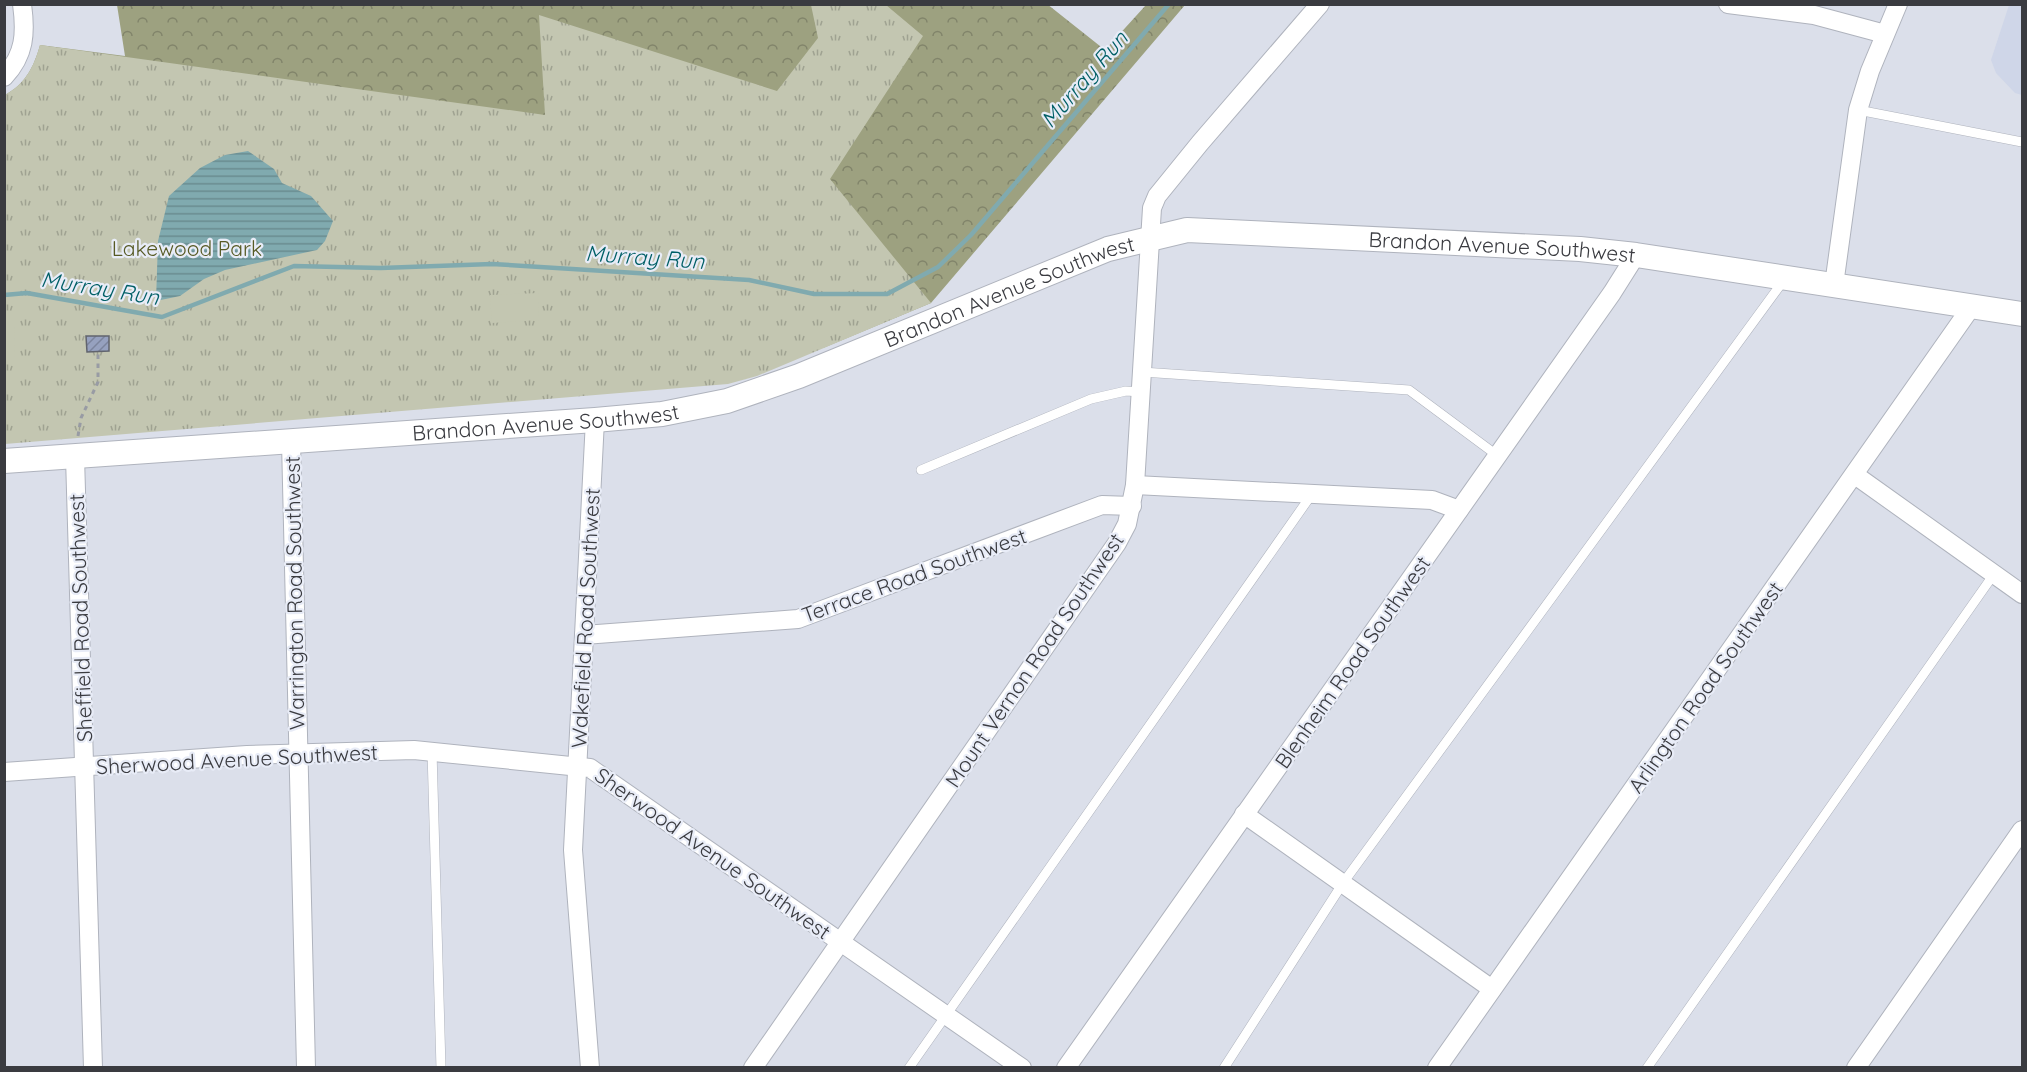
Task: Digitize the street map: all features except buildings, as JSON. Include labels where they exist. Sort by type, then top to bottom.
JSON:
[{"type":"main road","name":"Brandon Avenue Southwest","points":[[4,461],[662,414],[727,401],[799,376],[1108,249],[1187,231],[1214,230],[1580,249],[1636,255],[2022,314]]},
{"type":"street","points":[[4,77],[14,66],[23,44],[22,4]]},
{"type":"street","name":"Mount Vernon Road Southwest","points":[[753,1068],[1117,543],[1132,506],[1135,485],[1152,208],[1156,196],[1320,4]]},
{"type":"street","points":[[1728,4],[1814,15],[1885,34]]},
{"type":"street","points":[[1834,285],[1858,110],[1885,34],[1899,4]]},
{"type":"street","name":"Blenheim Road Southwest","points":[[1066,1068],[1498,456],[1636,255]]},
{"type":"street","name":"Arlington Road Southwest","points":[[1437,1068],[1972,306]]},
{"type":"street","name":"Wakefield Road Southwest","points":[[590,1068],[573,850],[595,420]]},
{"type":"street","name":"Warrington Road Southwest","points":[[291,441],[306,1068]]},
{"type":"street","name":"Sheffield Road Southwest","points":[[75,457],[93,1068]]},
{"type":"street","points":[[1855,475],[2022,594]]},
{"type":"street","points":[[1135,485],[1432,500],[1459,510]]},
{"type":"street","name":"Terrace Road Southwest","points":[[584,635],[798,619],[1102,505],[1132,506]]},
{"type":"street","name":"Sherwood Avenue Southwest","points":[[4,772],[298,753],[432,751],[578,765],[604,775],[1022,1068]]},
{"type":"street","points":[[1244,814],[1492,989]]},
{"type":"street","points":[[1856,1068],[2022,830]]},
{"type":"lane","points":[[1858,110],[2022,142]]},
{"type":"lane","points":[[1224,1068],[1343,883],[1786,278]]},
{"type":"lane","points":[[1142,372],[1409,390],[1498,456]]},
{"type":"lane","points":[[921,470],[1091,399],[1126,391],[1141,392]]},
{"type":"lane","points":[[909,1068],[1312,494]]},
{"type":"lane","points":[[1647,1068],[1994,574]]},
{"type":"lane","points":[[432,751],[441,1068]]},
{"type":"path","points":[[75,457],[81,418],[98,382],[98,351]]},
{"type":"shaded area","points":[[2009,5],[2022,5],[2022,95],[2015,93],[1996,73],[1991,60]]},
{"type":"shaded area","points":[[248,151],[274,169],[282,183],[311,196],[333,221],[325,241],[317,250],[225,270],[204,279],[180,296],[156,301],[158,241],[169,196],[200,168],[225,155]]},
{"type":"green space","points":[[1047,4],[1105,50],[1146,5],[1185,5],[931,303],[823,348],[5,95],[18,86],[28,74],[40,45],[125,56],[117,5]]},
{"type":"green space","name":"Lakewood Park","points":[[811,5],[886,5],[923,36],[830,179],[931,303],[757,376],[728,384],[5,444],[5,95],[18,86],[28,74],[40,45],[545,115],[539,15],[777,91],[818,38]]},
{"type":"green space","points":[[538,293],[539,320],[492,323],[490,295]]},
{"type":"green space","points":[[4,326],[14,326],[15,362],[5,362]]},
{"type":"waterway","name":"Murray Run","points":[[4,295],[27,293],[162,317],[294,266],[381,268],[492,264],[749,280],[814,294],[887,294],[938,267],[971,235],[1169,4]]}]
